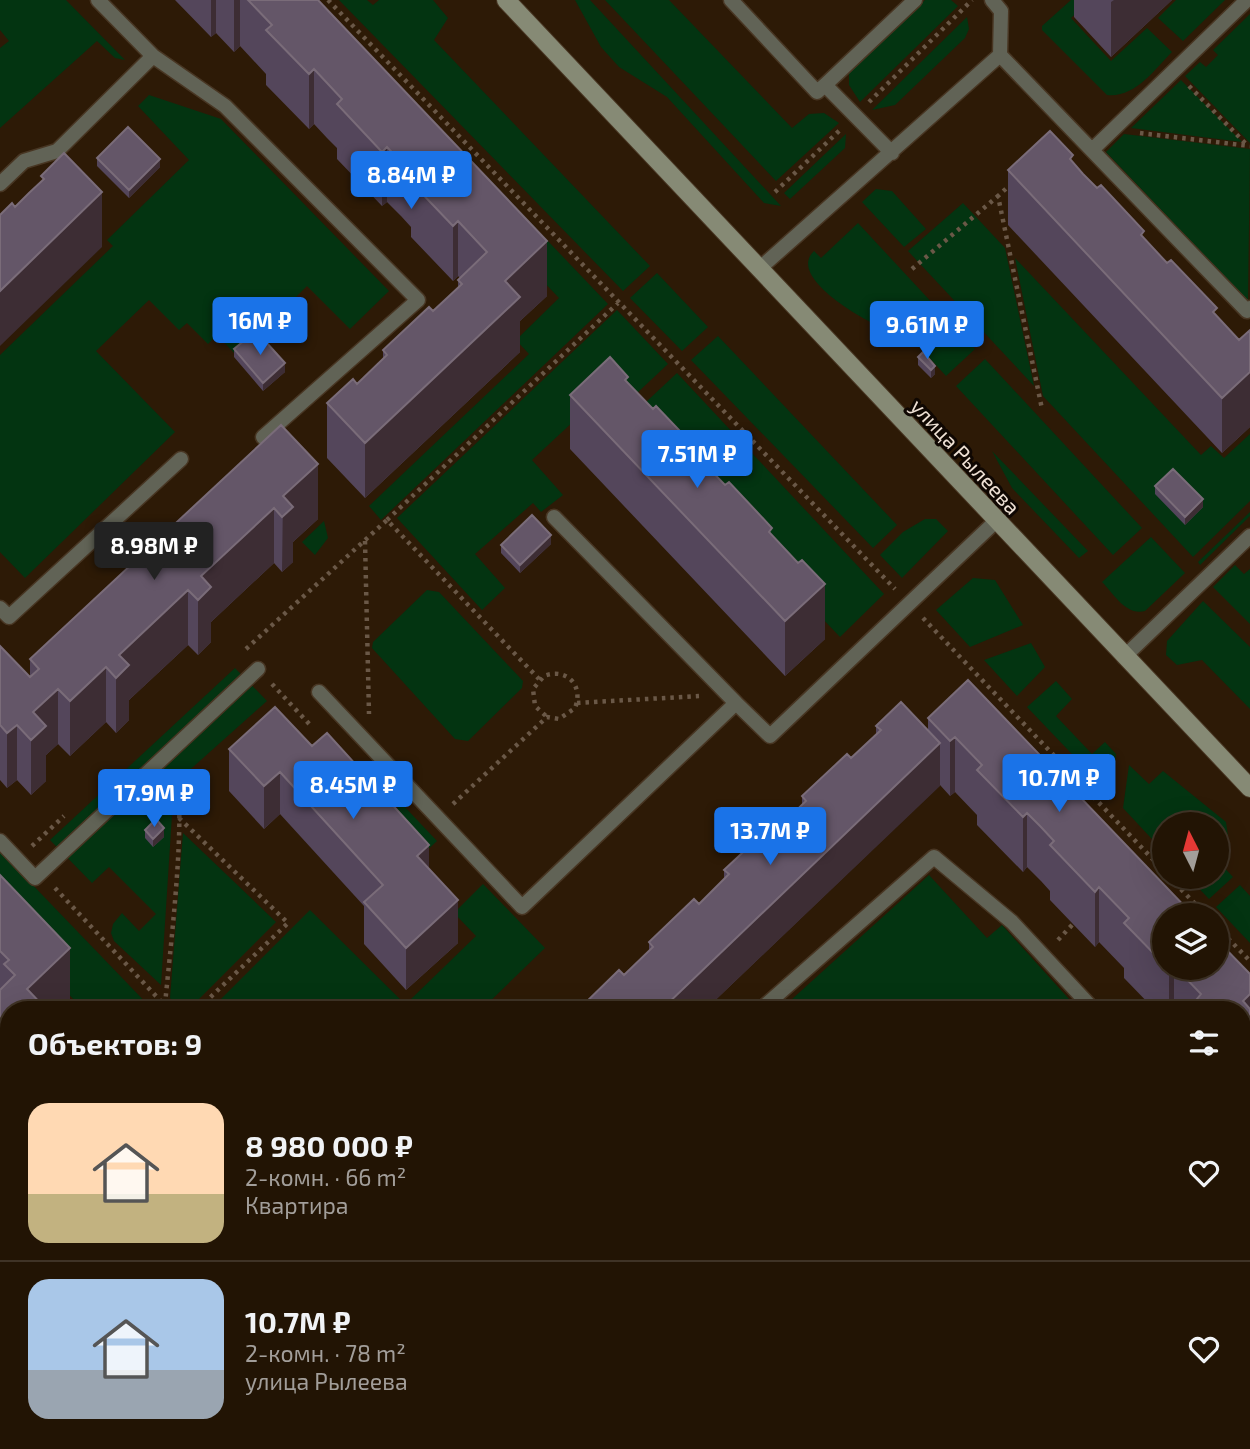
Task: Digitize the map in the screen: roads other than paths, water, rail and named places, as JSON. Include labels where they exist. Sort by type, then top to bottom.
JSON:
[{"type":"main road","name":"улица Рылеева","points":[[506,0],[1250,788]]},
{"type":"lane","points":[[732,0],[817,92],[915,0]]},
{"type":"lane","points":[[759,269],[1000,55],[1002,11],[992,0]]},
{"type":"lane","points":[[1092,150],[1247,0]]},
{"type":"lane","points":[[108,3],[153,56],[225,106],[418,300],[263,437]]},
{"type":"lane","points":[[1000,55],[1247,311],[1250,308]]},
{"type":"lane","points":[[0,184],[24,161],[57,150],[153,56]]},
{"type":"lane","points":[[825,85],[892,153]]},
{"type":"lane","points":[[0,608],[9,617],[181,459]]},
{"type":"lane","points":[[554,517],[770,736],[996,521]]},
{"type":"lane","points":[[1124,657],[1250,536]]},
{"type":"lane","points":[[0,841],[35,878],[258,669]]},
{"type":"lane","points":[[319,692],[522,907],[731,699]]},
{"type":"lane","points":[[770,1001],[934,857],[1012,922],[1086,1001]]}]
